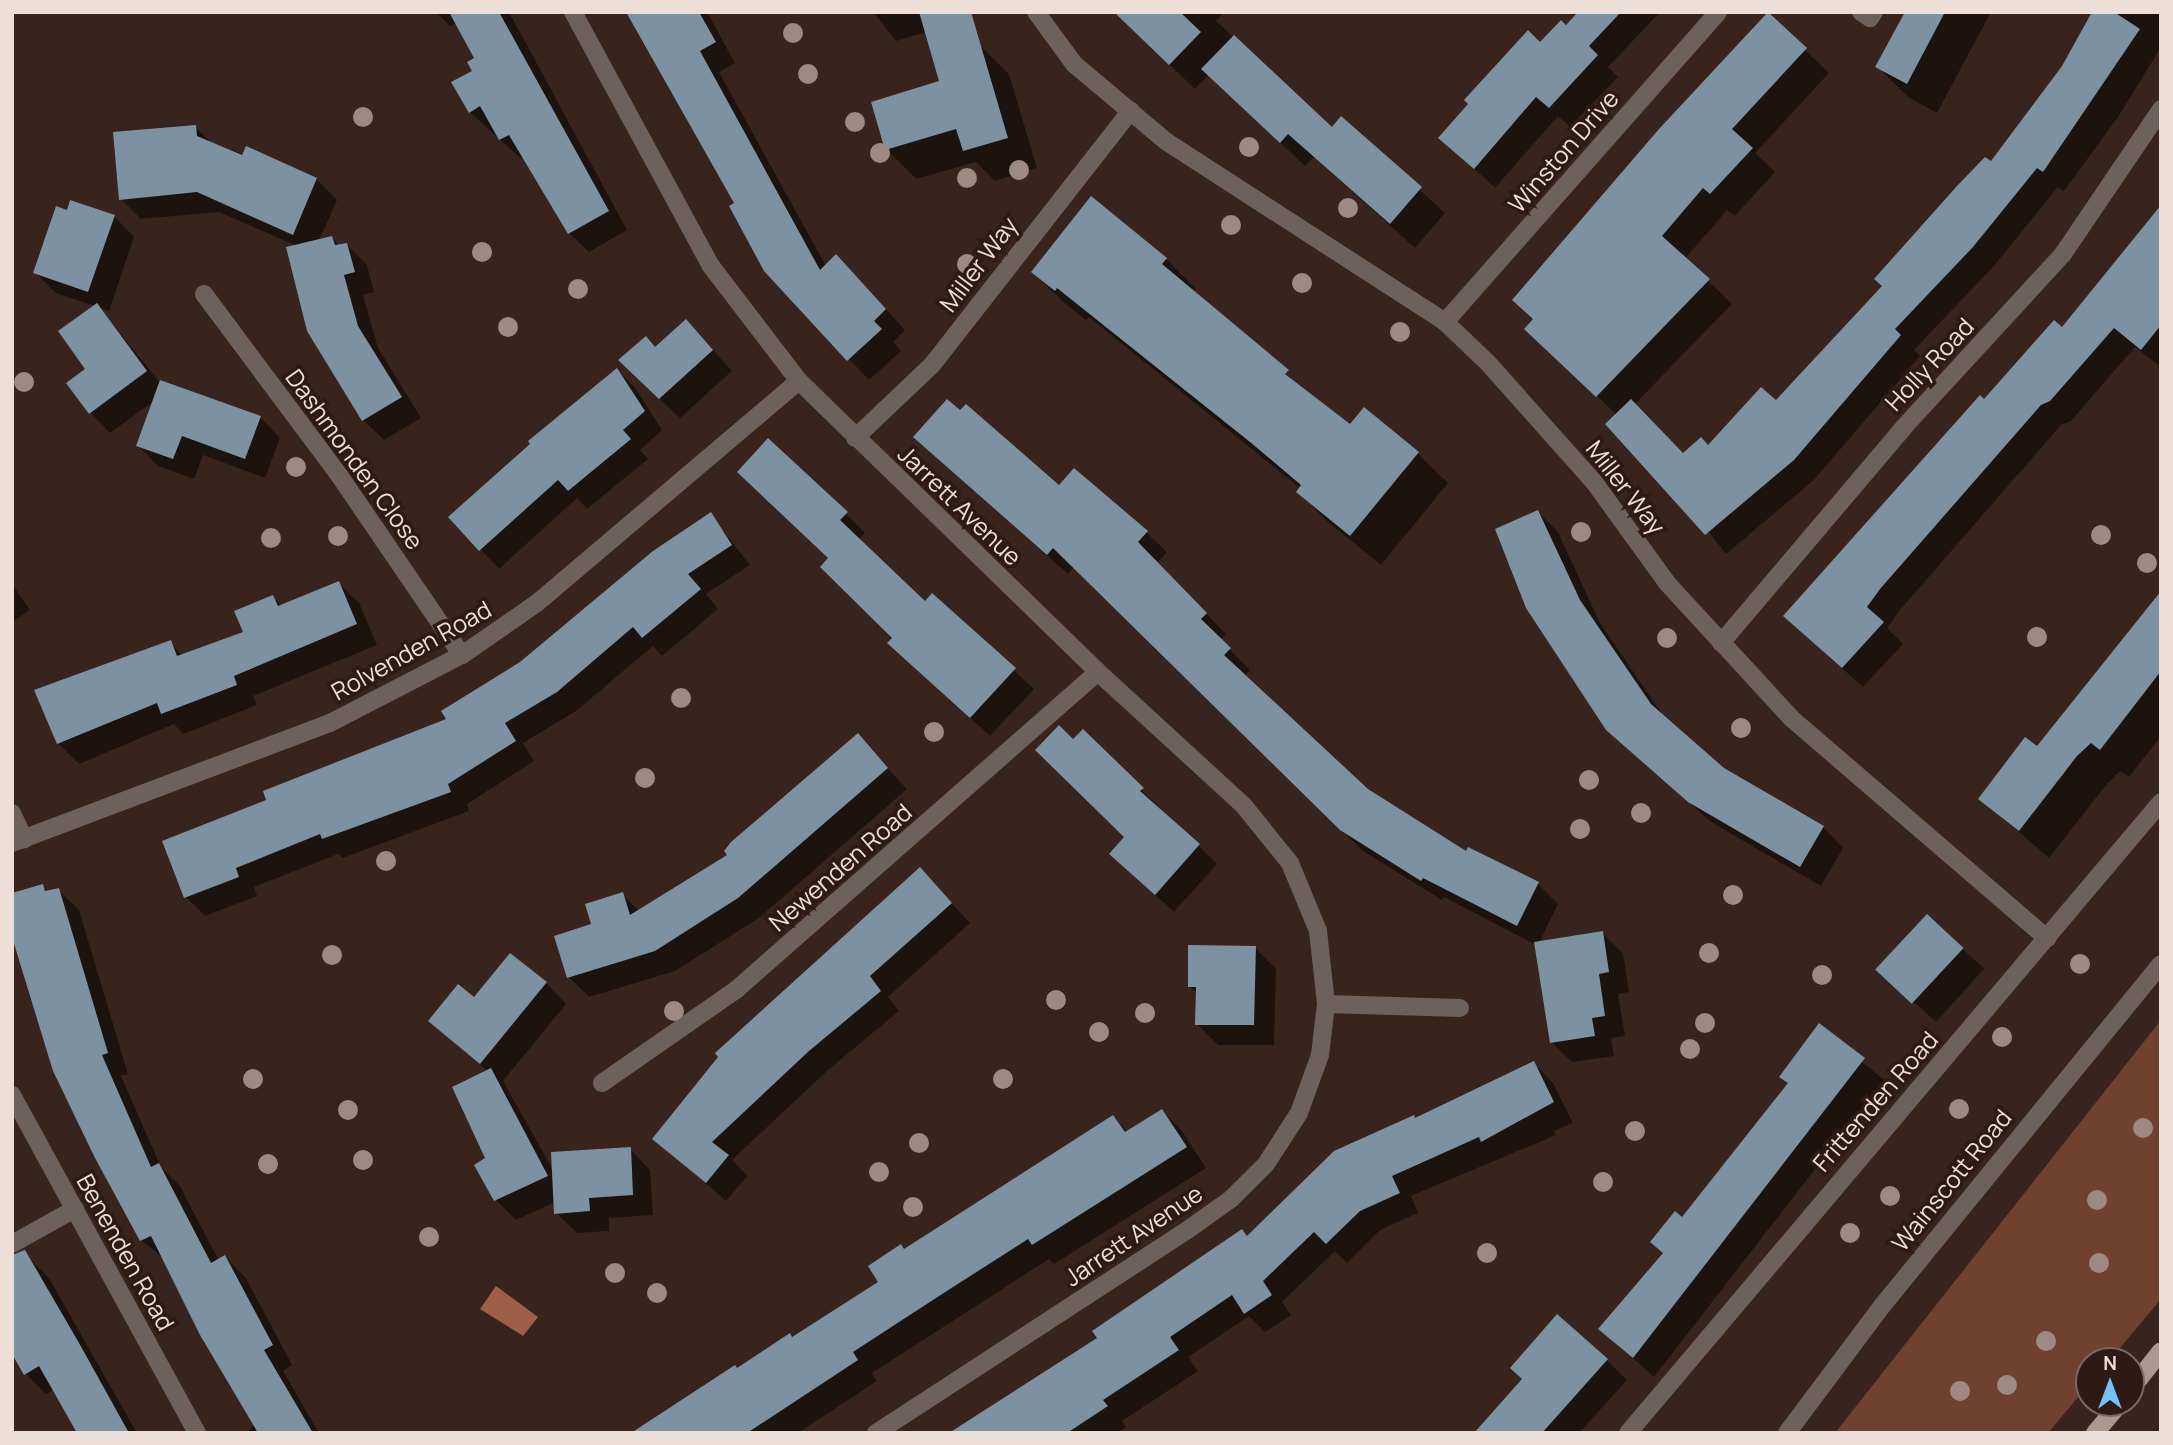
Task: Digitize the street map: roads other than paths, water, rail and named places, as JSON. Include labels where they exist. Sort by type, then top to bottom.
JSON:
[{"type":"main road","points":[[2145,1371],[2161,1351]]},
{"type":"main road","points":[[2095,1433],[2108,1417]]},
{"type":"street","name":"Jarrett Avenue","points":[[573,12],[711,266],[799,381],[1098,672],[1244,806],[1290,863],[1318,932],[1326,1004],[1320,1055],[1304,1102],[1280,1145],[1249,1182],[1189,1228],[876,1433]]},
{"type":"street","name":"Miller Way","points":[[1036,12],[1074,64],[1226,184],[1445,322],[1489,363],[1594,482],[1667,583],[1791,718],[2047,938]]},
{"type":"street","name":"Winston Drive","points":[[1445,322],[1718,12]]},
{"type":"street","points":[[1861,12],[1870,18],[1874,12]]},
{"type":"street","name":"Holly Road","points":[[1721,643],[1904,426],[2063,254],[2161,109]]},
{"type":"street","name":"Miller Way","points":[[855,438],[932,365],[1131,110]]},
{"type":"street","name":"Dashmonden Close","points":[[204,294],[339,475],[462,655]]},
{"type":"street","name":"Rolvenden Road","points":[[12,813],[18,841],[330,723],[462,655],[537,603],[799,381]]},
{"type":"street","name":"Newenden Road","points":[[602,1083],[737,989],[1098,672]]},
{"type":"street","name":"Frittenden Road","points":[[1628,1433],[2161,802]]},
{"type":"street","name":"Wainscott Road","points":[[1787,1433],[1882,1306],[2161,964]]},
{"type":"street","points":[[1326,1004],[1460,1008]]},
{"type":"street","name":"Benenden Road","points":[[12,1095],[197,1433]]},
{"type":"street","points":[[12,1244],[75,1209]]}]
